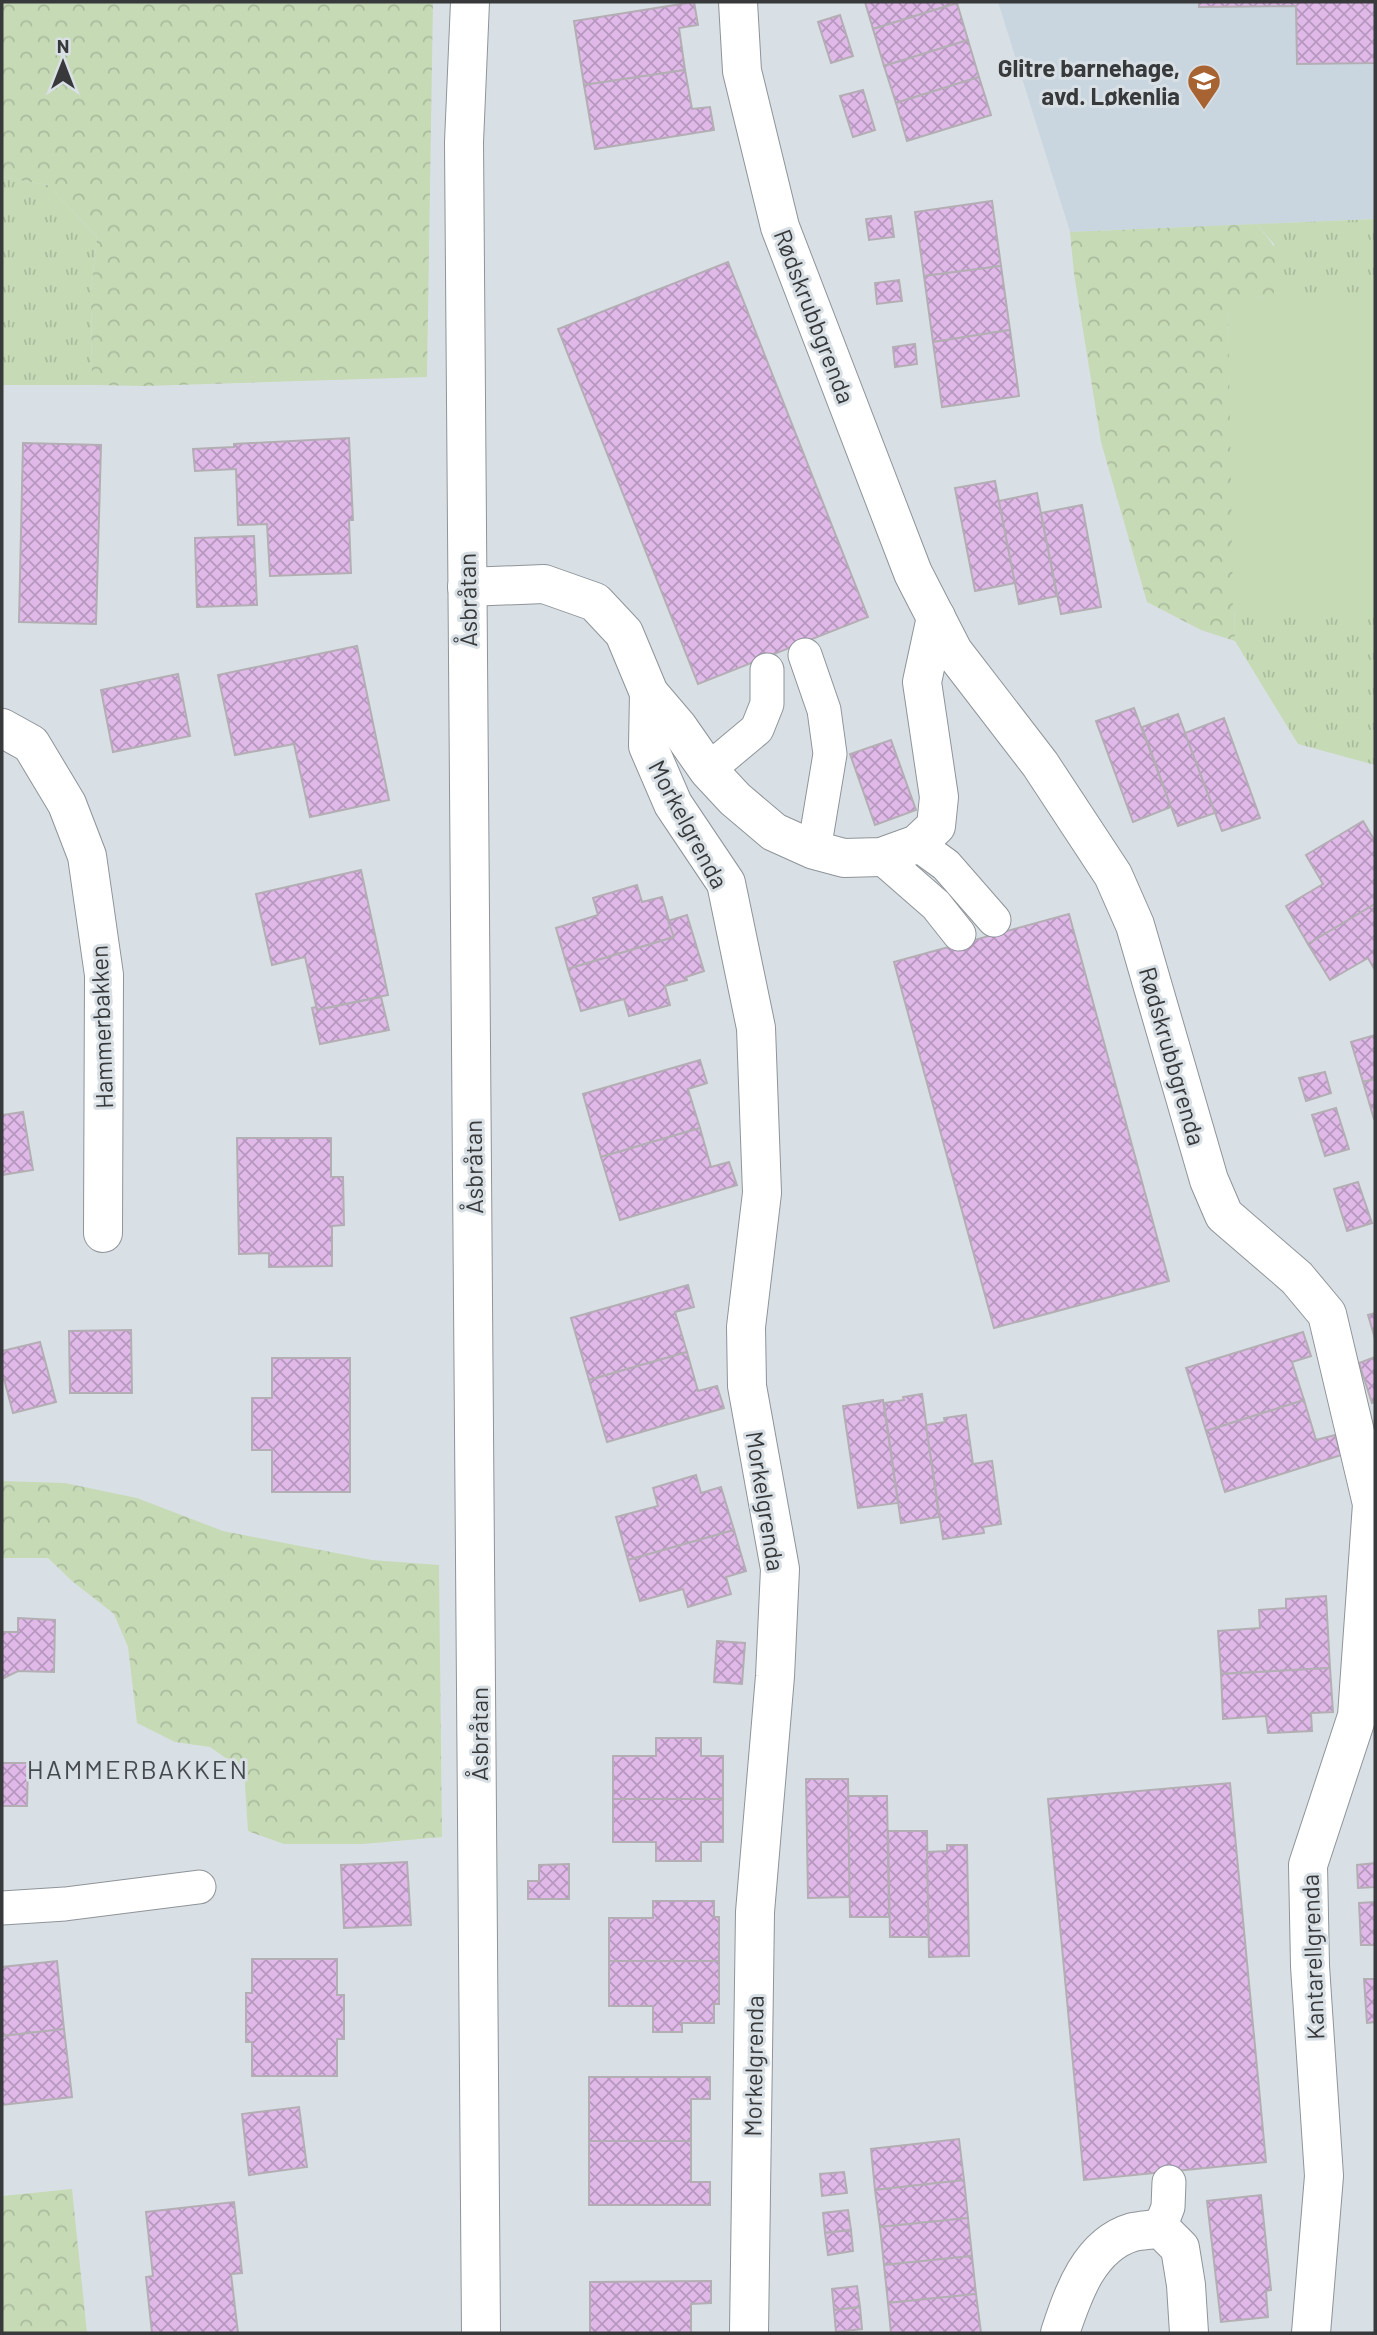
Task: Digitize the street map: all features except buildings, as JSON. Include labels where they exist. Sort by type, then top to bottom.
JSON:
[{"type":"street","name":"Åsbråtan","points":[[470,2],[464,142],[481,2333]]},
{"type":"street","name":"Rødskrubbgrenda","points":[[738,2],[742,71],[780,227],[913,573],[953,651],[1040,764],[1113,875],[1135,925],[1209,1180],[1224,1215],[1297,1278],[1327,1314],[1372,1504]]},
{"type":"street","points":[[467,587],[544,584],[595,602],[624,633],[649,693],[735,799],[774,832],[814,850],[844,858],[881,857],[916,844],[936,827],[939,797],[922,681],[936,617]]},
{"type":"street","name":"Morkelgrenda","points":[[649,693],[648,746],[673,804],[726,883],[756,1028],[762,1193],[746,1326],[747,1386],[780,1569],[775,1676],[755,1912],[749,2333]]},
{"type":"street","name":"Hammerbakken","points":[[2,728],[31,744],[67,804],[87,856],[104,975],[103,1233]]},
{"type":"street","name":"Kantarellgrenda","points":[[1311,2333],[1324,2176],[1310,1966],[1308,1865],[1356,1716],[1372,1504]]},
{"type":"street","points":[[1060,2333],[1077,2284],[1105,2247],[1132,2232],[1160,2228],[1180,2248],[1189,2333]]},
{"type":"lane","points":[[805,655],[824,710],[830,754],[814,850]]},
{"type":"lane","points":[[709,770],[757,729],[767,704],[767,670]]},
{"type":"lane","points":[[916,844],[946,865],[994,920]]},
{"type":"lane","points":[[881,857],[936,905],[958,934]]},
{"type":"lane","points":[[2,1908],[65,1905],[199,1887]]},
{"type":"lane","points":[[1160,2228],[1168,2207],[1170,2182]]},
{"type":"shaded area","name":"Glitre barnehage, avd. Løkenlia","points":[[998,2],[1375,2],[1375,219],[1070,232]]},
{"type":"green space","points":[[2,2],[433,2],[427,377],[145,386],[92,385],[91,291],[97,237],[48,185],[2,177]]},
{"type":"green space","points":[[2,177],[48,185],[97,237],[91,291],[92,385],[2,385]]},
{"type":"green space","points":[[1375,219],[1375,765],[1298,744],[1235,641],[1228,297],[1273,296],[1274,244],[1256,224]]},
{"type":"green space","points":[[1256,224],[1271,242],[1279,265],[1273,296],[1228,298],[1235,641],[1201,630],[1147,602],[1101,442],[1074,274],[1070,232]]},
{"type":"green space","points":[[1375,295],[1375,608],[1233,611],[1228,297]]},
{"type":"green space","points":[[2,1481],[65,1483],[137,1498],[223,1531],[372,1560],[439,1565],[442,1837],[363,1844],[284,1844],[248,1831],[244,1771],[210,1747],[175,1742],[137,1723],[128,1647],[114,1614],[48,1558],[2,1558]]},
{"type":"green space","points":[[72,2189],[87,2333],[2,2333],[2,2196]]},
{"type":"place","name":"Glitre barnehage, avd. Løkenlia","points":[[1204,111]]},
{"type":"district","name":"HAMMERBAKKEN","points":[[138,1768]]}]
